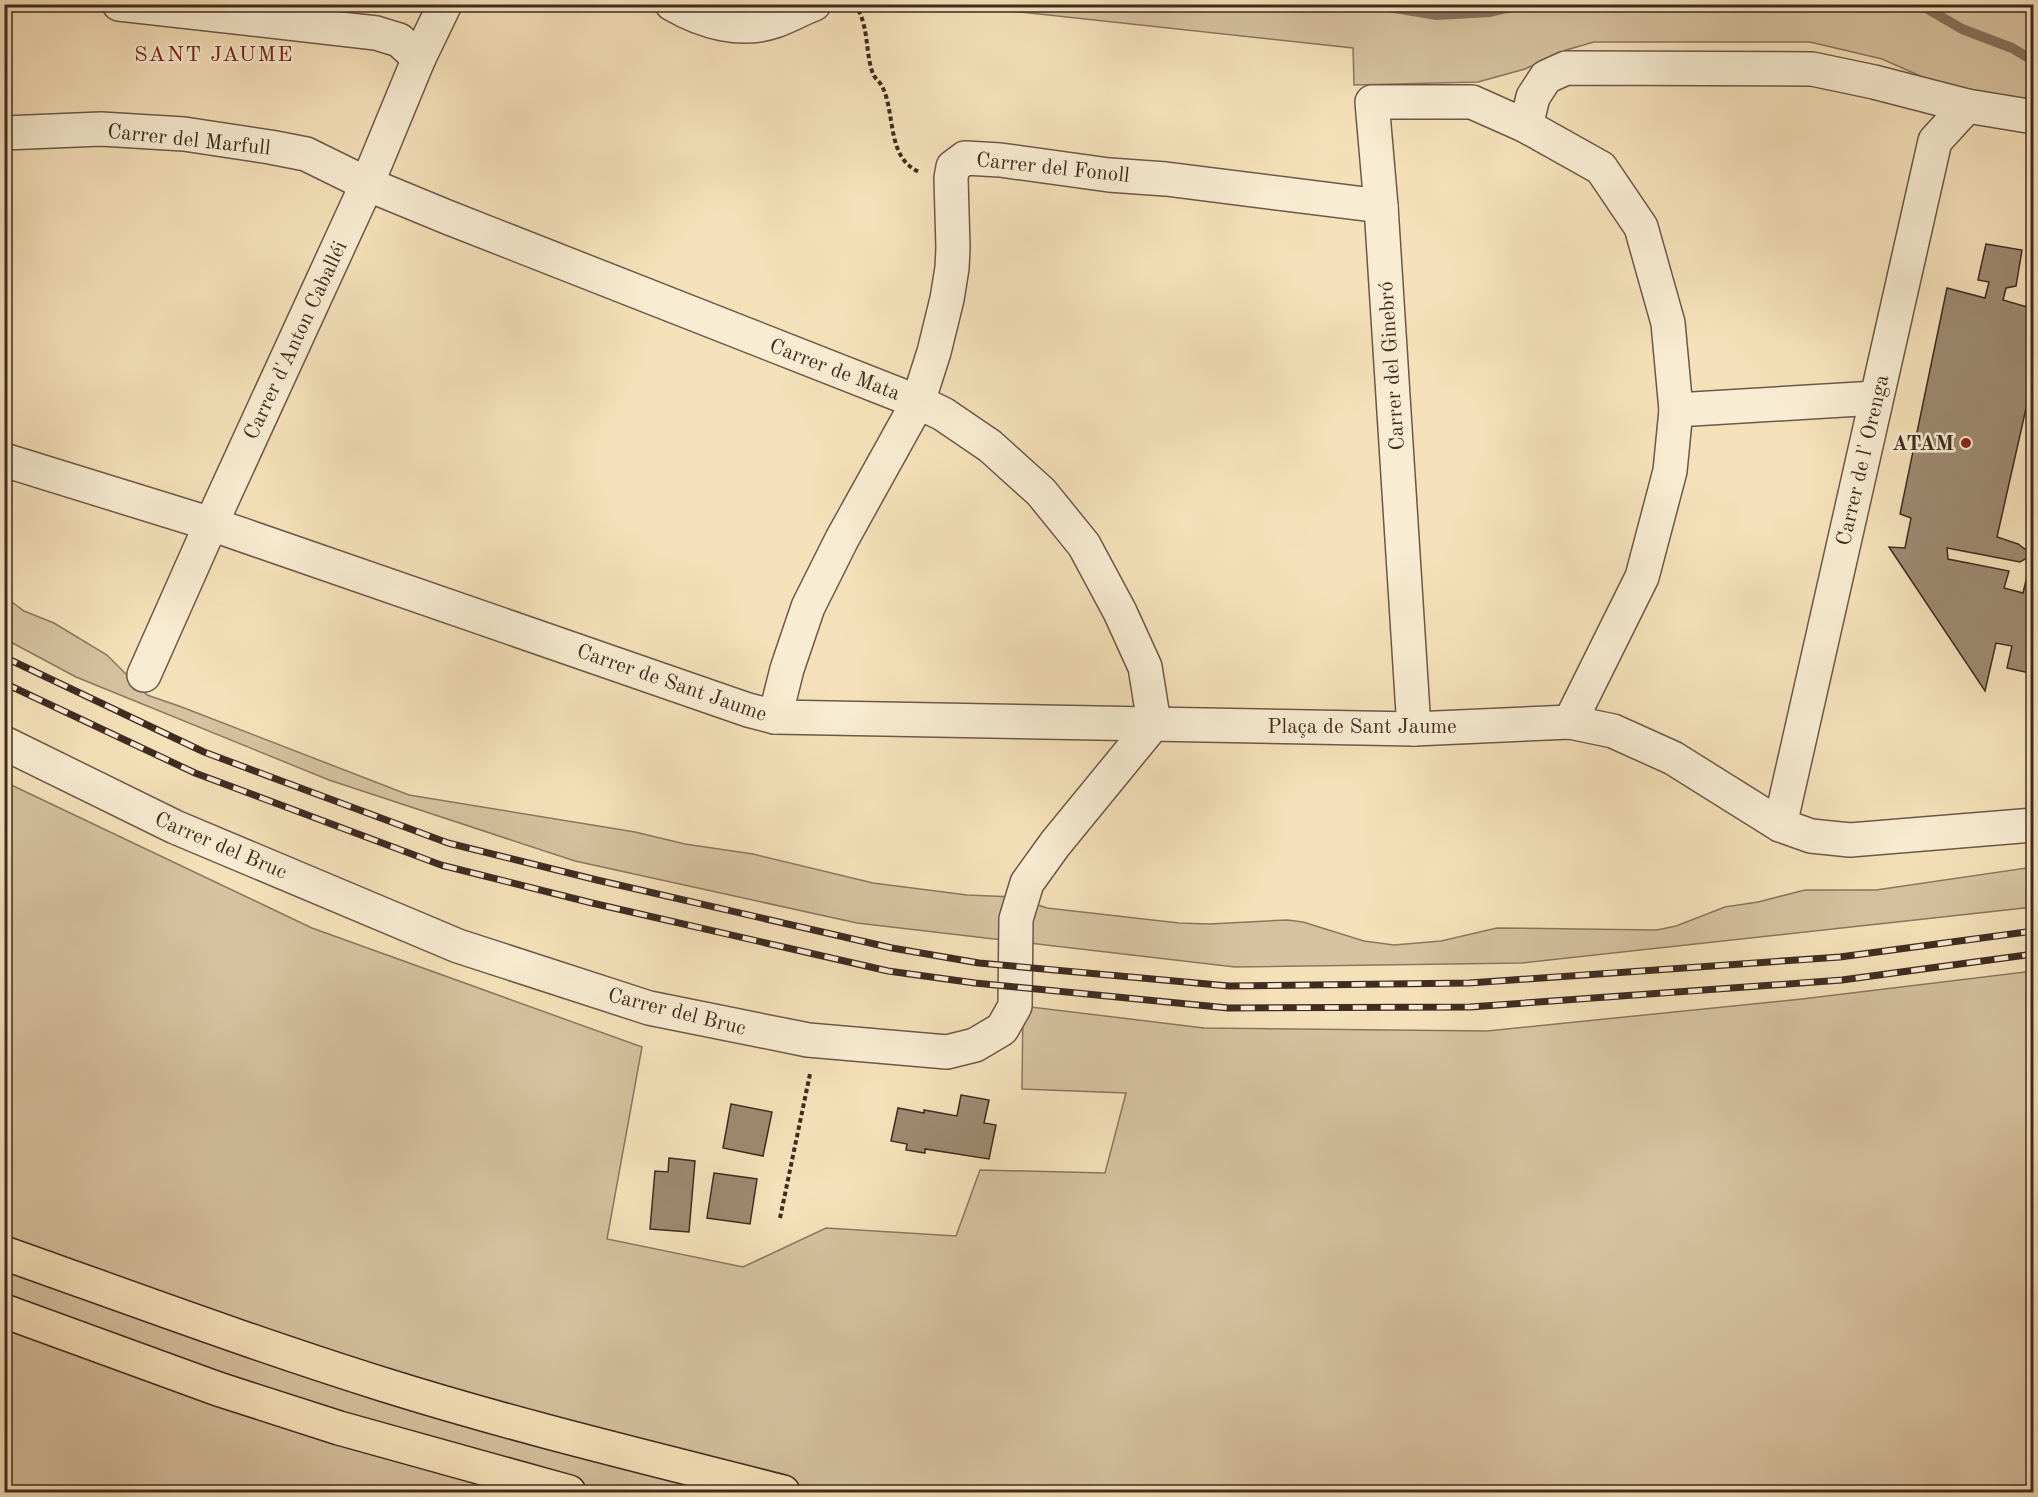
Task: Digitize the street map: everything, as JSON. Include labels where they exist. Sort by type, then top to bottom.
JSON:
[{"type":"highway","points":[[4,1253],[386,1385],[560,1435],[783,1492]]},
{"type":"highway","points":[[4,1311],[218,1389],[339,1428],[569,1492]]},
{"type":"street","points":[[119,4],[376,33],[399,40],[419,58]]},
{"type":"street","name":"Carrer d'Anton Caballéi","points":[[144,675],[367,184],[419,58],[445,4]]},
{"type":"street","points":[[672,4],[710,20],[739,26],[775,21],[814,4]]},
{"type":"street","points":[[1570,722],[1642,577],[1670,471],[1677,410],[1668,323],[1641,227],[1601,168],[1526,126],[1533,96],[1546,77],[1566,68],[1812,69],[1967,106],[2034,117]]},
{"type":"street","name":"Carrer del Ginebró","points":[[1414,729],[1381,206],[1372,102],[1472,102],[1526,126]]},
{"type":"street","name":"Carrer de l' Orenga","points":[[1780,825],[1935,141],[1967,106]]},
{"type":"street","name":"Carrer del Marfull","points":[[4,134],[101,129],[184,134],[306,154],[367,184]]},
{"type":"street","name":"Carrer del Fonoll","points":[[775,717],[787,669],[808,607],[842,539],[918,402],[934,352],[952,268],[951,178],[953,167],[965,158],[1000,160],[1381,206]]},
{"type":"street","name":"Carrer de Mata","points":[[367,184],[918,402],[943,414],[990,446],[1041,492],[1084,545],[1120,612],[1145,667],[1154,723]]},
{"type":"street","points":[[1677,410],[1876,398]]},
{"type":"street","name":"Carrer de Sant Jaume","points":[[4,460],[211,524],[748,710],[775,717],[1154,723]]},
{"type":"street","name":"Plaça de Sant Jaume","points":[[1154,723],[1414,729],[1570,722],[1613,731],[1673,758],[1780,825],[1811,836],[1850,840],[2034,825]]},
{"type":"street","name":"Carrer del Bruc","points":[[4,743],[175,827],[458,946],[649,1008],[817,1041],[946,1053],[975,1045],[1002,1029],[1015,1006],[1016,919],[1027,883],[1055,844],[1154,723]]},
{"type":"path","points":[[854,4],[862,21],[872,73],[882,86],[897,148],[903,159]]},
{"type":"path","points":[[780,1218],[817,1041]]},
{"type":"shaded area","points":[[956,5],[2033,5],[2033,99],[1952,90],[1882,59],[1810,42],[1594,42],[1566,50],[1525,69],[1478,82],[1354,85],[1353,48]]},
{"type":"shaded area","points":[[4,596],[24,611],[54,623],[107,655],[147,695],[409,795],[753,854],[873,883],[967,895],[1015,897],[1047,908],[1179,923],[1209,924],[1287,920],[1303,922],[1364,941],[1394,945],[1441,941],[1497,928],[1657,930],[1676,926],[1725,907],[1758,902],[1805,890],[1876,890],[2033,867],[2033,907],[1522,963],[1235,967],[857,923],[575,861],[329,780],[76,677],[5,639]]},
{"type":"shaded area","points":[[5,782],[312,928],[642,1047],[607,1239],[743,1267],[826,1228],[956,1236],[980,1170],[1105,1173],[1126,1093],[1022,1089],[1023,1006],[1204,1028],[1487,1031],[1802,999],[2033,971],[2033,1492],[5,1492]]},
{"type":"building","name":"ATAM","points":[[1986,244],[2022,250],[2016,286],[2006,288],[2003,300],[2034,309],[2034,373],[1997,537],[2018,544],[2029,552],[2027,558],[2020,562],[1947,548],[1948,559],[2009,571],[2004,588],[2023,593],[2027,576],[2034,577],[2034,674],[2007,668],[2012,646],[1996,643],[1985,691],[1889,547],[1905,548],[1911,518],[1900,514],[1947,288],[1985,298],[1989,282],[1978,280]]},
{"type":"building","points":[[961,1095],[989,1100],[984,1123],[996,1125],[989,1159],[925,1149],[925,1153],[906,1150],[907,1144],[891,1141],[898,1108],[957,1116]]},
{"type":"building","points":[[731,1104],[772,1112],[763,1156],[723,1148]]},
{"type":"building","points":[[669,1158],[695,1161],[689,1232],[650,1229],[655,1171],[668,1172]]},
{"type":"building","points":[[714,1173],[757,1179],[750,1224],[707,1218]]},
{"type":"waterway","points":[[1250,4],[1263,4]]},
{"type":"waterway","points":[[1370,4],[1437,15],[1490,12],[1524,4]]},
{"type":"waterway","points":[[1902,4],[1926,8],[1962,29],[2012,48],[2034,61]]},
{"type":"railway","points":[[4,657],[204,752],[448,843],[892,948],[979,963],[1229,986],[1469,983],[1840,957],[2034,931]]},
{"type":"railway","points":[[4,683],[195,773],[441,865],[592,903],[888,971],[975,983],[1228,1008],[1470,1007],[1842,980],[2034,954]]},
{"type":"place","name":"ATAM","points":[[1966,443]]},
{"type":"district","name":"SANT JAUME","points":[[214,53]]}]
